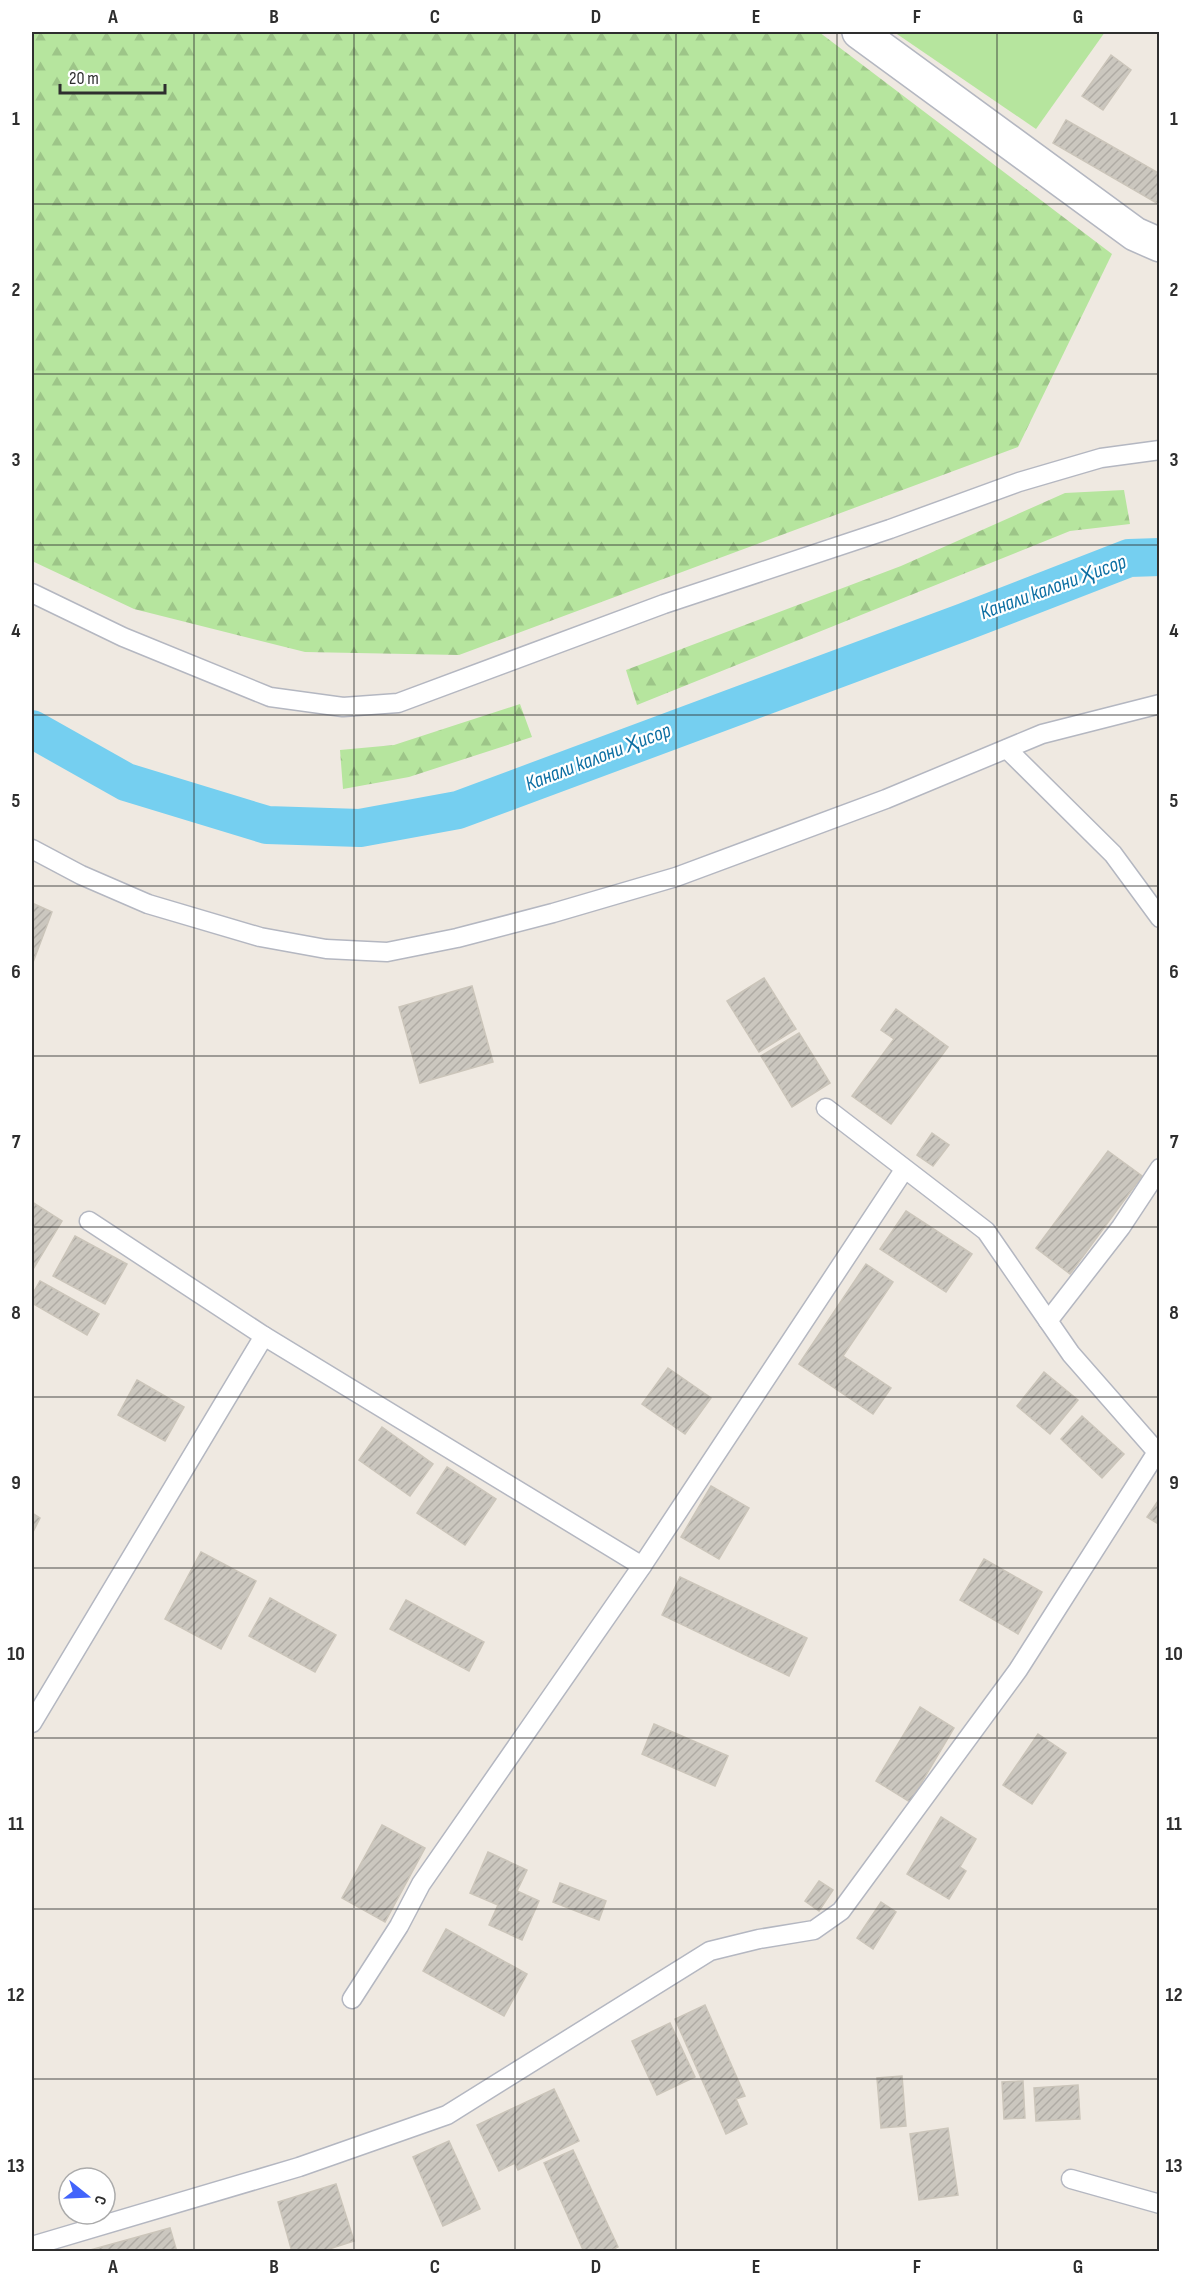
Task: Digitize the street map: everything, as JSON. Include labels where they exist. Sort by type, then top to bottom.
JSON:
[{"type":"street","points":[[860,32],[1136,234],[1160,246]]},
{"type":"lane","points":[[32,593],[123,638],[270,697],[342,707],[398,703],[664,604],[890,529],[1019,482],[1101,458],[1160,450]]},
{"type":"lane","points":[[32,849],[81,875],[148,904],[260,937],[327,949],[387,952],[457,938],[676,877],[886,799],[1042,734],[1160,704]]},
{"type":"lane","points":[[1007,749],[1113,854],[1160,918]]},
{"type":"lane","points":[[32,2246],[299,2166],[447,2115],[710,1951],[759,1939],[814,1930],[841,1911],[1018,1670],[1158,1452],[1071,1354],[986,1231],[826,1108]]},
{"type":"lane","points":[[1048,1321],[1121,1227],[1160,1168]]},
{"type":"lane","points":[[352,1999],[399,1926],[421,1884],[642,1566],[904,1170]]},
{"type":"lane","points":[[89,1221],[264,1336],[642,1566]]},
{"type":"lane","points":[[32,1723],[264,1336]]},
{"type":"lane","points":[[1071,2179],[1160,2204]]},
{"type":"green space","points":[[32,32],[819,32],[1112,254],[1018,447],[459,655],[305,652],[134,609],[32,561]]},
{"type":"green space","points":[[894,32],[1105,32],[1036,129]]},
{"type":"green space","points":[[1124,490],[1130,524],[1070,531],[637,705],[626,670],[901,566],[1065,493]]},
{"type":"green space","points":[[520,704],[532,737],[409,777],[343,789],[340,750],[394,745]]},
{"type":"building","points":[[1111,55],[1131,70],[1103,110],[1082,96]]},
{"type":"building","points":[[1066,120],[1160,174],[1160,205],[1053,143]]},
{"type":"building","points":[[32,903],[52,912],[32,965]]},
{"type":"building","points":[[764,978],[796,1029],[759,1052],[727,1001]]},
{"type":"building","points":[[472,986],[493,1062],[420,1083],[399,1007]]},
{"type":"building","points":[[896,1009],[948,1047],[891,1124],[852,1096],[894,1039],[881,1030]]},
{"type":"building","points":[[799,1033],[830,1083],[792,1107],[761,1056]]},
{"type":"building","points":[[932,1133],[949,1145],[933,1166],[917,1155]]},
{"type":"building","points":[[1108,1151],[1142,1176],[1070,1274],[1036,1248]]},
{"type":"building","points":[[32,1202],[62,1221],[32,1271]]},
{"type":"building","points":[[906,1211],[972,1254],[946,1292],[880,1249]]},
{"type":"building","points":[[75,1236],[127,1264],[105,1304],[53,1276]]},
{"type":"building","points":[[866,1264],[893,1282],[843,1356],[891,1388],[873,1414],[799,1364]]},
{"type":"building","points":[[40,1281],[99,1314],[87,1335],[32,1303],[32,1295]]},
{"type":"building","points":[[668,1368],[711,1398],[685,1434],[642,1404]]},
{"type":"building","points":[[1044,1372],[1078,1400],[1050,1434],[1017,1406]]},
{"type":"building","points":[[137,1380],[184,1407],[165,1441],[118,1415]]},
{"type":"building","points":[[1082,1416],[1124,1454],[1102,1478],[1061,1439]]},
{"type":"building","points":[[382,1427],[433,1464],[410,1496],[359,1460]]},
{"type":"building","points":[[447,1467],[496,1499],[465,1545],[417,1513]]},
{"type":"building","points":[[711,1486],[749,1508],[719,1559],[681,1537]]},
{"type":"building","points":[[1160,1498],[1160,1525],[1147,1517]]},
{"type":"building","points":[[32,1513],[40,1518],[32,1534]]},
{"type":"building","points":[[201,1552],[256,1581],[221,1649],[165,1619]]},
{"type":"building","points":[[984,1559],[1042,1592],[1018,1634],[960,1600]]},
{"type":"building","points":[[680,1577],[807,1638],[789,1676],[662,1615]]},
{"type":"building","points":[[270,1598],[336,1635],[315,1672],[249,1636]]},
{"type":"building","points":[[406,1600],[484,1642],[469,1671],[390,1629]]},
{"type":"building","points":[[920,1707],[954,1728],[910,1802],[876,1781]]},
{"type":"building","points":[[654,1724],[728,1756],[715,1786],[642,1754]]},
{"type":"building","points":[[1038,1734],[1066,1753],[1032,1804],[1003,1785]]},
{"type":"building","points":[[941,1817],[976,1839],[960,1867],[966,1871],[949,1899],[907,1874]]},
{"type":"building","points":[[382,1825],[425,1848],[385,1922],[342,1898]]},
{"type":"building","points":[[488,1852],[527,1870],[517,1891],[539,1901],[522,1940],[489,1925],[498,1905],[470,1893]]},
{"type":"building","points":[[819,1881],[833,1890],[819,1911],[805,1901]]},
{"type":"building","points":[[560,1883],[606,1901],[599,1920],[553,1902]]},
{"type":"building","points":[[881,1902],[896,1912],[873,1949],[857,1938]]},
{"type":"building","points":[[446,1929],[527,1974],[504,2016],[423,1971]]},
{"type":"building","points":[[705,2005],[745,2096],[736,2099],[747,2124],[726,2134],[675,2019]]},
{"type":"building","points":[[670,2023],[695,2077],[657,2095],[632,2041]]},
{"type":"building","points":[[902,2076],[906,2126],[881,2128],[877,2078]]},
{"type":"building","points":[[1023,2081],[1025,2118],[1004,2119],[1002,2082]]},
{"type":"building","points":[[1078,2085],[1080,2119],[1036,2121],[1034,2088]]},
{"type":"building","points":[[554,2089],[579,2141],[518,2170],[515,2163],[499,2171],[477,2125]]},
{"type":"building","points":[[948,2128],[958,2195],[919,2200],[910,2134]]},
{"type":"building","points":[[449,2141],[480,2209],[443,2226],[413,2157]]},
{"type":"building","points":[[573,2150],[618,2247],[608,2252],[584,2252],[544,2163]]},
{"type":"building","points":[[336,2184],[354,2241],[320,2252],[292,2252],[278,2202]]},
{"type":"building","points":[[170,2228],[177,2252],[83,2252]]},
{"type":"waterway","name":"Канали калони Ҳисор","points":[[32,729],[126,782],[267,825],[360,828],[458,810],[964,622],[1129,558],[1160,557]]}]
